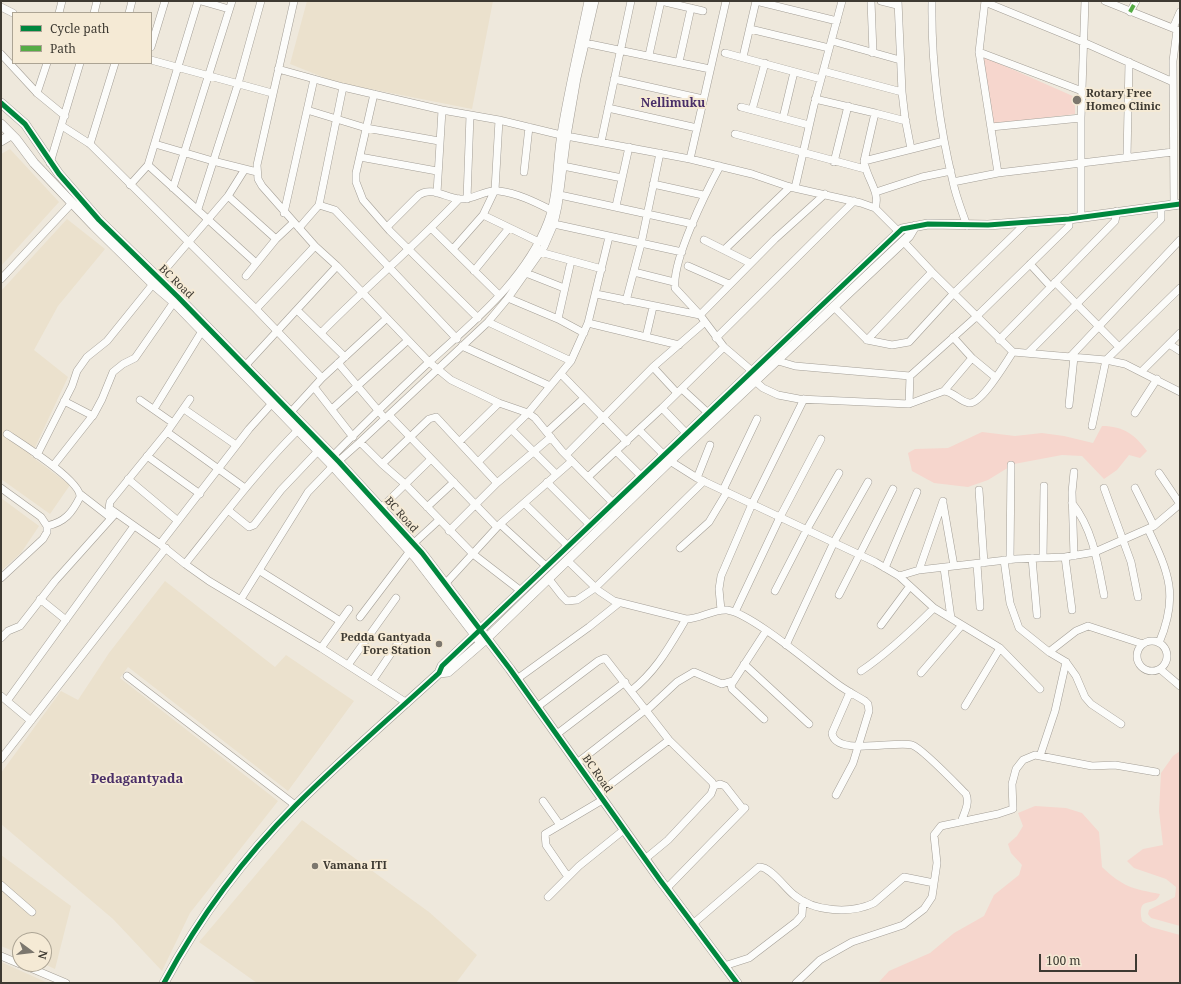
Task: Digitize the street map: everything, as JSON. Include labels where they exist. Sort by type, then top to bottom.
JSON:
[{"type":"street","points":[[6,1],[2,9],[12,13]]},
{"type":"street","points":[[59,12],[62,1]]},
{"type":"street","points":[[94,12],[97,1]]},
{"type":"street","points":[[129,12],[132,1]]},
{"type":"street","points":[[152,44],[166,1]]},
{"type":"street","points":[[130,185],[148,165],[199,1],[230,9]]},
{"type":"street","points":[[173,188],[232,1]]},
{"type":"street","points":[[198,209],[238,84],[261,1]]},
{"type":"street","points":[[294,1],[272,93],[257,165],[257,172],[262,186],[314,246],[362,291],[407,341],[429,362],[451,380],[499,403],[528,413],[566,455],[616,506]]},
{"type":"street","points":[[241,600],[297,508],[333,461],[353,437],[379,411],[429,362],[457,339],[478,318],[499,295],[539,242],[551,210],[588,1]]},
{"type":"street","points":[[333,461],[360,442],[488,322],[508,298],[540,252],[554,224],[560,195],[564,136],[595,1]]},
{"type":"street","points":[[601,142],[631,1]]},
{"type":"street","points":[[649,55],[661,1],[703,11]]},
{"type":"street","points":[[690,159],[726,1]]},
{"type":"street","points":[[743,57],[756,1],[837,21]]},
{"type":"street","points":[[724,250],[792,187],[803,154],[815,98],[842,1]]},
{"type":"street","points":[[871,1],[873,53]]},
{"type":"street","points":[[881,1],[898,3],[902,92],[911,149]]},
{"type":"street","points":[[932,1],[932,38],[944,141],[953,182],[967,226]]},
{"type":"street","points":[[1081,217],[1081,118],[1085,1]]},
{"type":"street","points":[[1105,1],[1177,30]]},
{"type":"street","points":[[1130,12],[1136,1]]},
{"type":"street","points":[[998,173],[978,52],[985,2],[1083,42],[1174,82]]},
{"type":"street","points":[[679,62],[691,8]]},
{"type":"street","points":[[439,673],[448,672],[484,641],[567,560],[642,476],[667,458],[687,434],[708,413],[902,229],[915,226],[941,224],[967,226],[1069,219],[1117,211],[1177,204],[1173,152],[1173,61],[1180,12]]},
{"type":"street","points":[[750,29],[873,53],[900,60]]},
{"type":"street","points":[[585,42],[710,69]]},
{"type":"street","points":[[978,52],[1082,92]]},
{"type":"street","points":[[725,53],[821,78]]},
{"type":"street","points":[[1,54],[37,93],[65,116]]},
{"type":"street","points":[[152,60],[272,93]]},
{"type":"street","points":[[1127,157],[1128,62]]},
{"type":"street","points":[[752,110],[766,63]]},
{"type":"street","points":[[17,71],[18,64]]},
{"type":"street","points":[[37,93],[47,64]]},
{"type":"street","points":[[50,163],[80,64]]},
{"type":"street","points":[[90,144],[115,64]]},
{"type":"street","points":[[278,69],[343,87],[442,110],[499,120],[564,136],[690,159],[752,174],[792,187],[854,201],[875,208],[899,232]]},
{"type":"street","points":[[823,71],[902,92]]},
{"type":"street","points":[[783,118],[794,72]]},
{"type":"street","points":[[284,213],[314,79]]},
{"type":"street","points":[[614,79],[703,99]]},
{"type":"street","points":[[299,228],[319,205],[343,87]]},
{"type":"street","points":[[374,94],[360,157],[356,182],[358,190],[363,200],[386,227],[478,318]]},
{"type":"street","points":[[815,98],[906,121]]},
{"type":"street","name":"BC Road","points":[[1,103],[28,127],[50,163],[155,281],[178,298],[245,366],[275,401],[290,413],[333,461],[381,508],[411,547],[446,583],[477,633],[517,679],[557,734],[577,763],[620,833],[667,888],[730,983]]},
{"type":"street","points":[[741,106],[809,125]]},
{"type":"street","points":[[834,162],[848,106]]},
{"type":"street","points":[[608,108],[697,128]]},
{"type":"street","points":[[307,110],[366,128],[438,141]]},
{"type":"street","points":[[437,193],[438,141],[442,110]]},
{"type":"street","points":[[875,208],[877,203],[876,192],[865,165],[876,114]]},
{"type":"street","points":[[467,199],[470,115]]},
{"type":"street","points":[[1,141],[9,132],[12,121],[18,117]]},
{"type":"street","points":[[991,127],[1081,118]]},
{"type":"street","points":[[454,249],[483,215],[495,190],[499,120]]},
{"type":"street","points":[[62,126],[90,144],[256,309],[322,378]]},
{"type":"street","points":[[9,132],[24,134],[28,127]]},
{"type":"street","points":[[524,172],[529,127]]},
{"type":"street","points":[[9,132],[34,163],[72,203],[155,281],[202,331],[275,401],[298,430],[318,451],[333,461],[411,547],[477,633]]},
{"type":"street","points":[[735,134],[834,162],[865,165],[911,149],[944,141]]},
{"type":"street","points":[[154,144],[213,162],[257,172]]},
{"type":"street","points":[[616,206],[629,147]]},
{"type":"street","points":[[953,182],[998,173],[1173,152]]},
{"type":"street","points":[[626,301],[648,214],[660,153]]},
{"type":"street","points":[[360,157],[437,171]]},
{"type":"street","points":[[148,165],[256,263]]},
{"type":"street","points":[[563,166],[622,178]]},
{"type":"street","points":[[725,167],[704,195],[682,252],[674,282],[675,288],[679,294],[700,315],[716,338],[724,347],[752,371]]},
{"type":"street","points":[[37,454],[77,372],[87,357],[107,341],[155,281],[209,220],[228,196],[245,169]]},
{"type":"street","points":[[876,192],[922,177],[951,171]]},
{"type":"street","points":[[653,184],[704,195]]},
{"type":"street","points":[[386,227],[423,192],[437,193],[458,199],[467,199],[495,190],[506,192],[551,210]]},
{"type":"street","points":[[700,315],[750,263],[825,194]]},
{"type":"street","points":[[560,195],[693,224]]},
{"type":"street","points":[[228,196],[276,240]]},
{"type":"street","points":[[321,333],[362,291],[409,250],[458,199]]},
{"type":"street","points":[[716,338],[854,201]]},
{"type":"street","points":[[1,280],[72,203]]},
{"type":"street","points":[[319,205],[335,210],[457,339]]},
{"type":"street","points":[[1028,353],[1161,219],[1160,206]]},
{"type":"street","points":[[999,340],[1115,221],[1117,211]]},
{"type":"street","points":[[483,215],[539,242]]},
{"type":"street","points":[[909,404],[910,376],[976,317],[1030,264],[1068,226],[1069,219]]},
{"type":"street","points":[[834,307],[867,340],[892,345],[909,342],[953,294],[1028,222]]},
{"type":"street","points":[[246,276],[276,240],[293,223]]},
{"type":"street","points":[[554,224],[682,252]]},
{"type":"street","points":[[164,983],[204,916],[239,869],[295,805],[439,673],[442,666],[590,525],[616,506],[667,458],[778,361],[910,236],[915,226]]},
{"type":"street","points":[[431,228],[499,295]]},
{"type":"street","points":[[474,271],[509,228]]},
{"type":"street","points":[[478,462],[528,413],[571,361],[588,322],[610,236]]},
{"type":"street","points":[[704,240],[750,263]]},
{"type":"street","points":[[1069,405],[1072,357],[1180,240]]},
{"type":"street","points":[[903,241],[953,294],[1013,352],[1106,360],[1125,364],[1142,371],[1180,392]]},
{"type":"street","points":[[256,309],[314,246]]},
{"type":"street","points":[[540,252],[602,269]]},
{"type":"street","points":[[558,319],[571,261]]},
{"type":"street","points":[[1030,264],[1077,304],[1119,347]]},
{"type":"street","points":[[245,366],[337,266]]},
{"type":"street","points":[[688,266],[729,284]]},
{"type":"street","points":[[634,272],[674,282]]},
{"type":"street","points":[[867,340],[932,272]]},
{"type":"street","points":[[526,273],[564,288]]},
{"type":"street","points":[[1092,426],[1106,360],[1180,288]]},
{"type":"street","points":[[596,294],[653,307],[700,315]]},
{"type":"street","points":[[508,298],[558,319],[584,333]]},
{"type":"street","points":[[53,466],[93,416],[113,372],[123,364],[135,358],[174,302]]},
{"type":"street","points":[[646,337],[653,307]]},
{"type":"street","points":[[297,310],[345,357]]},
{"type":"street","points":[[290,413],[322,378],[387,318]]},
{"type":"street","points":[[488,322],[571,361]]},
{"type":"street","points":[[588,322],[678,345]]},
{"type":"street","points":[[566,455],[653,367],[705,322]]},
{"type":"street","points":[[154,409],[202,331]]},
{"type":"street","points":[[1142,371],[1180,333]]},
{"type":"street","points":[[953,337],[972,358],[995,377]]},
{"type":"street","points":[[332,409],[407,341]]},
{"type":"street","points":[[1168,344],[1180,351]]},
{"type":"street","points":[[462,346],[550,386]]},
{"type":"street","points":[[588,477],[627,442],[724,347]]},
{"type":"street","points":[[944,391],[956,395],[966,402],[974,402],[1013,352]]},
{"type":"street","points":[[755,381],[763,388],[778,395],[804,399],[909,404],[944,391],[972,358]]},
{"type":"street","points":[[778,361],[794,366],[910,376]]},
{"type":"street","points":[[338,363],[379,411],[410,437],[475,504],[547,567]]},
{"type":"street","points":[[653,367],[708,413]]},
{"type":"street","points":[[561,374],[627,442]]},
{"type":"street","points":[[1135,413],[1157,379]]},
{"type":"street","points":[[314,387],[353,437]]},
{"type":"street","points":[[449,531],[497,483],[533,452],[584,398]]},
{"type":"street","points":[[113,516],[109,508],[110,502],[173,423],[190,399]]},
{"type":"street","points":[[721,610],[719,589],[721,576],[752,504],[804,399]]},
{"type":"street","points":[[140,400],[173,423]]},
{"type":"street","points":[[64,401],[93,416]]},
{"type":"street","points":[[1,759],[163,546],[178,520],[200,494],[236,445],[275,401]]},
{"type":"street","points":[[459,442],[499,403]]},
{"type":"street","points":[[184,408],[236,445]]},
{"type":"street","points":[[662,408],[687,434]]},
{"type":"street","points":[[382,464],[429,419],[436,417],[497,483]]},
{"type":"street","points":[[680,548],[709,522],[725,491],[757,420]]},
{"type":"street","points":[[185,564],[245,488],[298,430]]},
{"type":"street","points":[[512,430],[556,474]]},
{"type":"street","points":[[639,430],[667,458],[701,480],[861,554],[898,576],[934,608],[983,636],[1000,648],[1040,689]]},
{"type":"street","points":[[166,432],[245,488]]},
{"type":"street","points":[[8,434],[53,466],[73,483],[80,494],[113,516],[134,526],[163,546],[185,564],[241,600],[373,680],[407,703]]},
{"type":"street","points":[[735,612],[780,517],[821,438]]},
{"type":"street","points":[[360,442],[405,484],[473,554],[521,591]]},
{"type":"street","points":[[548,578],[562,596],[571,602],[577,600],[595,588],[701,480],[710,445]]},
{"type":"street","points":[[228,510],[249,526],[254,525],[281,490],[318,451]]},
{"type":"street","points":[[616,451],[642,476]]},
{"type":"street","points":[[147,456],[200,494]]},
{"type":"street","points":[[381,508],[431,459]]},
{"type":"street","points":[[446,583],[499,526],[572,461]]},
{"type":"street","points":[[1011,465],[1007,560],[1010,603],[1019,628],[1049,652],[1066,662],[1076,676],[1085,697],[1091,704],[1121,724]]},
{"type":"street","points":[[1074,472],[1072,503],[1074,556]]},
{"type":"street","points":[[776,591],[806,529],[839,473]]},
{"type":"street","points":[[1159,473],[1178,505],[1180,514]]},
{"type":"street","points":[[128,479],[178,520]]},
{"type":"street","points":[[427,507],[454,482]]},
{"type":"street","points":[[547,482],[590,525]]},
{"type":"street","points":[[786,645],[834,542],[868,482]]},
{"type":"street","points":[[1042,558],[1044,486]]},
{"type":"street","points":[[1,488],[41,517],[47,526],[47,532],[43,539],[1,578]]},
{"type":"street","points":[[1104,488],[1133,567],[1138,597]]},
{"type":"street","points":[[1135,488],[1166,572],[1169,588],[1170,601],[1168,622],[1159,643]]},
{"type":"street","points":[[839,595],[893,489]]},
{"type":"street","points":[[980,490],[980,607]]},
{"type":"street","points":[[885,568],[917,492]]},
{"type":"street","points":[[47,526],[64,520],[77,503],[80,494]]},
{"type":"street","points":[[918,570],[943,501],[954,566]]},
{"type":"street","points":[[524,503],[568,546]]},
{"type":"street","points":[[1072,503],[1082,516],[1095,552],[1104,595]]},
{"type":"street","points":[[898,576],[918,570],[1007,560],[1065,557],[1095,552],[1151,528],[1178,505]]},
{"type":"street","points":[[1,638],[8,631],[20,626],[40,599],[113,516]]},
{"type":"street","points":[[360,617],[411,547],[439,520]]},
{"type":"street","points":[[7,701],[134,526]]},
{"type":"street","points":[[1065,557],[1072,610]]},
{"type":"street","points":[[1032,558],[1037,615]]},
{"type":"street","points":[[567,560],[595,588],[607,597],[619,603],[686,619],[721,610],[735,612],[766,631],[850,692],[865,700],[869,707],[858,746],[852,763],[836,795]]},
{"type":"street","points":[[944,568],[951,618]]},
{"type":"street","points":[[260,571],[340,621]]},
{"type":"street","points":[[881,625],[910,586]]},
{"type":"street","points":[[348,665],[396,598]]},
{"type":"street","points":[[40,599],[66,620]]},
{"type":"street","points":[[517,679],[589,627],[619,603]]},
{"type":"street","points":[[861,671],[881,658],[934,608]]},
{"type":"street","points":[[321,648],[349,610]]},
{"type":"street","points":[[631,691],[646,679],[660,663],[686,619]]},
{"type":"street","points":[[921,673],[962,625]]},
{"type":"street","points":[[1049,652],[1076,630],[1088,626],[1144,644]]},
{"type":"street","points":[[764,719],[732,689],[732,681],[766,631]]},
{"type":"street","points":[[373,680],[402,637]]},
{"type":"street","name":"BC Road","points":[[484,641],[642,858],[737,983]]},
{"type":"street","points":[[1152,641],[1159,643],[1164,648],[1167,657],[1160,669],[1155,671],[1145,670],[1138,662],[1138,652],[1144,644],[1152,641]]},
{"type":"street","points":[[965,706],[1000,648]]},
{"type":"street","points":[[537,707],[602,658],[608,660],[669,740],[714,786]]},
{"type":"street","points":[[1040,756],[1055,711],[1066,662]]},
{"type":"street","points":[[744,664],[809,724]]},
{"type":"street","points":[[1160,669],[1180,686]]},
{"type":"street","points":[[577,763],[645,710],[646,711],[677,682],[694,672],[722,684],[732,681]]},
{"type":"street","points":[[127,676],[295,805]]},
{"type":"street","points":[[557,734],[625,682]]},
{"type":"street","points":[[850,692],[832,736],[844,745],[858,746],[906,744],[918,748],[966,794],[968,799],[967,806],[961,822]]},
{"type":"street","points":[[1,696],[31,721]]},
{"type":"street","points":[[568,877],[546,845],[544,838],[545,834],[599,798],[669,740]]},
{"type":"street","points":[[796,983],[820,960],[852,942],[903,925],[929,903],[932,897],[936,863],[934,835],[941,826],[998,814],[1013,809],[1012,784],[1016,769],[1023,760],[1035,755],[1092,766],[1115,765],[1156,772]]},
{"type":"street","points":[[667,888],[744,809],[725,786],[720,784],[714,786]]},
{"type":"street","points":[[642,858],[662,845],[711,794],[714,786]]},
{"type":"street","points":[[543,801],[560,825]]},
{"type":"street","points":[[548,897],[568,877],[620,833]]},
{"type":"street","points":[[692,925],[759,867],[767,868],[793,894],[803,901],[837,911],[868,906],[874,903],[904,877],[934,883]]},
{"type":"street","points":[[1,885],[32,912]]},
{"type":"street","points":[[724,966],[749,958],[796,922],[802,915],[803,901]]},
{"type":"street","points":[[1,956],[12,961]]},
{"type":"street","points":[[39,972],[64,982]]},
{"type":"shaded area","points":[[307,1],[493,1],[472,109],[335,82],[290,64]]},
{"type":"shaded area","points":[[982,56],[1075,97],[1075,114],[993,124]]},
{"type":"shaded area","points":[[10,149],[59,202],[1,266],[1,154]]},
{"type":"shaded area","points":[[67,219],[105,249],[58,306],[34,350],[68,377],[31,456],[70,485],[50,514],[1,479],[1,291]]},
{"type":"shaded area","points":[[1102,426],[1110,426],[1128,432],[1138,440],[1147,451],[1140,458],[1129,455],[1117,470],[1104,479],[1082,456],[1062,455],[1014,464],[988,480],[968,487],[934,483],[912,471],[908,453],[915,449],[948,448],[982,432],[1015,436],[1042,433],[1064,436],[1093,443]]},
{"type":"shaded area","points":[[1,498],[39,526],[21,553],[1,571]]},
{"type":"shaded area","points":[[165,581],[275,667],[286,655],[354,701],[288,791],[128,667],[120,678],[278,801],[190,913],[162,971],[113,919],[1,824],[1,773],[61,691],[78,700],[109,653]]},
{"type":"shaded area","points":[[1180,751],[1180,926],[1151,918],[1148,914],[1149,910],[1175,897],[1176,887],[1166,879],[1134,868],[1127,861],[1143,849],[1163,845],[1159,811],[1161,773],[1173,756]]},
{"type":"shaded area","points":[[1035,806],[1066,808],[1082,813],[1099,832],[1102,867],[1122,883],[1135,889],[1160,894],[1154,901],[1144,904],[1142,907],[1142,921],[1151,927],[1180,935],[1180,983],[878,983],[889,971],[930,953],[954,933],[984,916],[994,895],[1019,875],[1022,865],[1011,853],[1008,844],[1017,836],[1023,826],[1018,813]]},
{"type":"shaded area","name":"Vamana ITI","points":[[302,820],[429,912],[477,955],[456,983],[257,983],[199,942]]},
{"type":"shaded area","points":[[1,855],[71,906],[55,969],[52,968],[52,932],[12,932],[12,951],[1,946]]},
{"type":"shaded area","points":[[1,962],[12,967],[12,972],[23,972],[48,983],[1,983]]},
{"type":"marked path","points":[[1130,12],[1136,1]]},
{"type":"cycle path","points":[[1,103],[25,124],[59,174],[99,220],[178,297],[339,462],[422,553],[510,669],[660,880],[737,983]]},
{"type":"cycle path","points":[[164,983],[192,935],[224,889],[258,846],[296,805],[439,673],[442,666],[902,229],[928,224],[988,225],[1069,219],[1180,204]]},
{"type":"place","name":"Rotary Free Homeo Clinic","points":[[1077,100]]},
{"type":"place","name":"Pedda Gantyada Fore Station","points":[[439,644]]},
{"type":"place","name":"Vamana ITI","points":[[315,866]]},
{"type":"district","name":"Nellimuku","points":[[673,104]]},
{"type":"district","name":"Pedagantyada","points":[[137,779]]}]
